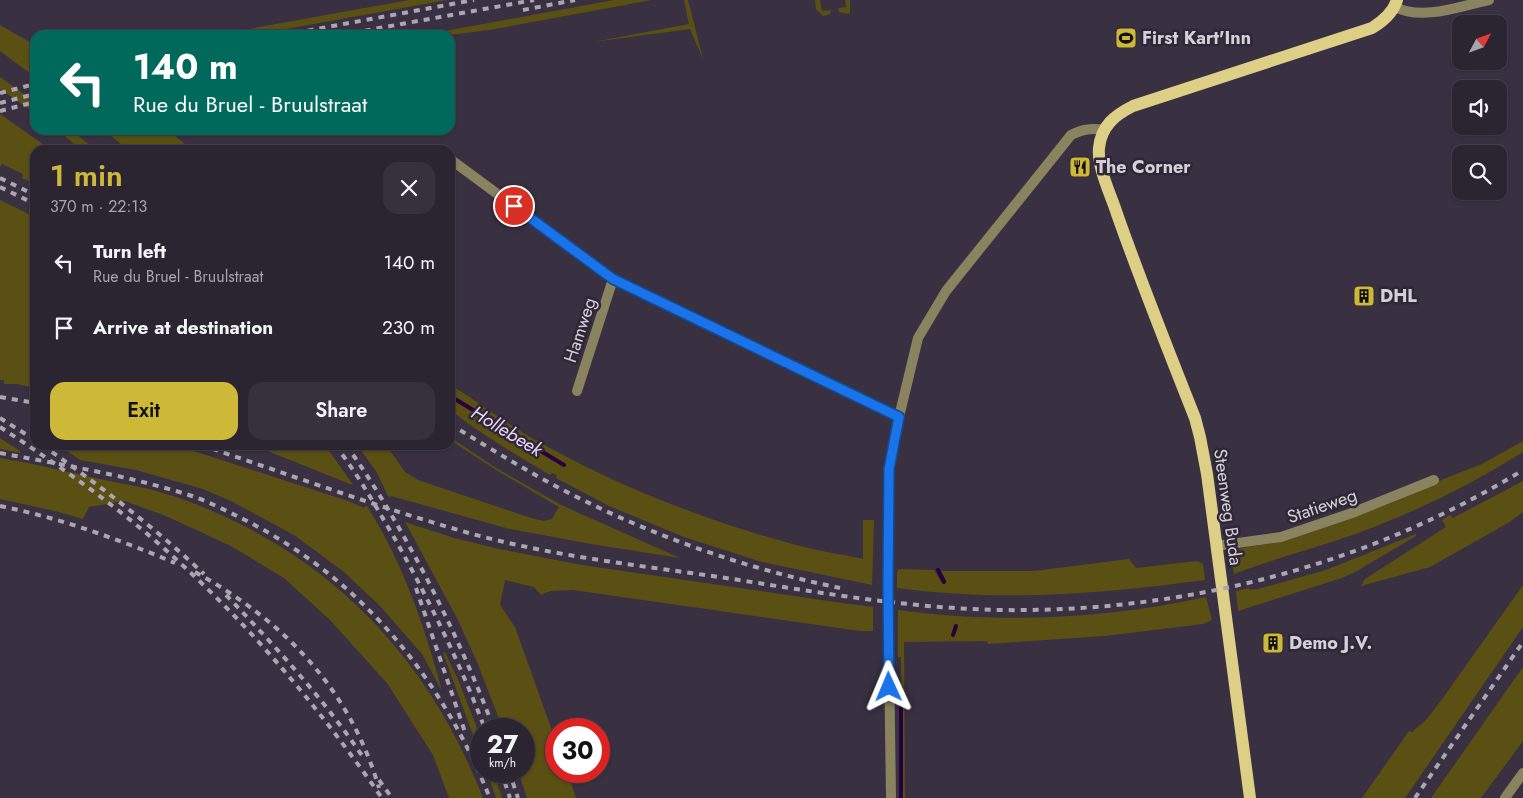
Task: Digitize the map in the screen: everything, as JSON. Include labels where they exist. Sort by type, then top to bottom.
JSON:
[{"type":"main road","points":[[1104,130],[1115,116],[1133,106],[1372,28],[1381,23],[1396,3]]},
{"type":"main road","name":"Steenweg Buda","points":[[1104,130],[1100,140],[1099,157],[1148,299],[1195,418],[1200,437],[1207,474],[1250,798]]},
{"type":"street","points":[[1396,3],[1412,14],[1428,13],[1489,0]]},
{"type":"street","points":[[891,798],[888,585],[889,469],[918,338],[946,291],[1072,135],[1082,129],[1094,128],[1104,130]]},
{"type":"street","points":[[455,163],[613,279],[899,417]]},
{"type":"street","name":"Hamweg","points":[[577,391],[613,279]]},
{"type":"street","name":"Statieweg","points":[[1216,546],[1266,540],[1289,534],[1352,513],[1434,480]]},
{"type":"street","points":[[1505,798],[1523,773]]},
{"type":"shaded area","points":[[409,0],[447,0],[280,30],[244,30]]},
{"type":"shaded area","points":[[614,0],[652,0],[489,30],[455,34],[455,30],[450,30]]},
{"type":"shaded area","points":[[684,0],[688,0],[703,59],[690,29],[593,42],[689,24]]},
{"type":"shaded area","points":[[815,0],[820,0],[822,11],[831,10],[830,14],[823,16],[816,9]]},
{"type":"shaded area","points":[[845,0],[850,0],[850,13],[848,14],[839,12],[838,8],[846,7]]},
{"type":"shaded area","points":[[0,25],[30,42],[30,73],[0,51]]},
{"type":"shaded area","points":[[0,77],[30,98],[30,110],[0,89]]},
{"type":"shaded area","points":[[0,114],[44,145],[30,145],[30,182],[22,178],[23,174],[2,164],[0,167]]},
{"type":"shaded area","points":[[63,135],[77,135],[90,145],[76,145]]},
{"type":"shaded area","points":[[110,135],[174,135],[186,145],[122,145]]},
{"type":"shaded area","points":[[0,200],[30,215],[30,387],[4,384],[4,380],[0,380]]},
{"type":"shaded area","points":[[455,388],[530,437],[594,471],[660,500],[693,512],[804,547],[863,559],[863,520],[874,520],[872,585],[762,562],[684,537],[609,506],[556,478],[557,475],[552,473],[550,475],[455,414]]},
{"type":"shaded area","points":[[0,438],[20,451],[20,453],[0,449]]},
{"type":"shaded area","points":[[455,440],[496,468],[561,505],[680,558],[506,528],[390,497],[376,471],[361,450],[390,450],[405,472],[418,480],[531,518],[544,521],[552,519],[559,507],[455,443]]},
{"type":"shaded area","points":[[1523,441],[1523,452],[1463,487],[1422,507],[1358,533],[1234,574],[1231,557],[1234,552],[1242,548],[1274,543],[1302,535],[1391,503],[1482,464]]},
{"type":"shaded area","points":[[65,450],[190,450],[348,501],[364,508],[367,506],[392,550],[412,596],[442,691],[422,654],[380,606],[344,572],[294,535],[231,501],[203,489],[136,470],[80,460]]},
{"type":"shaded area","points":[[265,450],[329,450],[353,484]]},
{"type":"shaded area","points":[[0,458],[141,487],[173,496],[234,521],[285,549],[323,576],[358,606],[389,639],[417,675],[442,713],[470,769],[470,783],[476,783],[483,798],[449,798],[433,755],[387,683],[330,620],[284,578],[231,546],[166,516],[125,501],[89,507],[83,519],[0,499]]},
{"type":"shaded area","points":[[1523,481],[1523,512],[1508,523],[1430,567],[1361,586],[1365,579],[1446,527],[1442,520],[1450,515],[1453,518]]},
{"type":"shaded area","points":[[405,522],[454,538],[499,549],[582,565],[873,607],[873,631],[860,631],[573,590],[550,591],[541,595],[534,587],[505,580],[500,605],[515,627],[547,718],[545,718],[545,783],[571,783],[576,798],[527,798],[522,783],[535,783],[535,718],[499,718],[458,620]]},
{"type":"shaded area","points":[[1416,534],[1416,536],[1342,578],[1238,611],[1236,591],[1249,588],[1249,590],[1258,589],[1326,570]]},
{"type":"shaded area","points":[[1129,559],[1136,568],[1197,561],[1203,564],[1205,580],[1090,592],[1013,595],[975,595],[897,588],[897,572],[899,569],[934,570],[941,582],[947,582],[941,571],[1034,571]]},
{"type":"shaded area","points":[[1523,585],[1523,627],[1405,798],[1362,798],[1409,731],[1412,732],[1426,720],[1443,698]]},
{"type":"shaded area","points":[[1206,597],[1212,620],[1203,624],[1105,636],[988,644],[987,641],[904,642],[905,798],[902,798],[901,657],[898,657],[898,610],[975,617],[1052,617],[1130,610]]},
{"type":"shaded area","points":[[445,652],[459,682],[473,718],[470,718],[470,727],[443,653]]},
{"type":"shaded area","points":[[1523,667],[1523,741],[1481,798],[1431,798]]},
{"type":"shaded area","points":[[491,783],[497,783],[502,798],[496,798]]},
{"type":"waterway","name":"Hollebeek","points":[[455,399],[564,465]]},
{"type":"waterway","points":[[938,570],[944,582]]},
{"type":"waterway","points":[[953,635],[956,626]]},
{"type":"waterway","points":[[901,688],[901,798]]},
{"type":"railway","points":[[311,30],[474,0]]},
{"type":"railway","points":[[369,30],[534,0]]},
{"type":"railway","points":[[523,10],[575,0]]},
{"type":"railway","points":[[0,93],[30,85]]},
{"type":"railway","points":[[0,103],[30,95]]},
{"type":"railway","points":[[0,111],[30,103]]},
{"type":"railway","points":[[0,178],[30,193]]},
{"type":"railway","points":[[0,187],[30,202]]},
{"type":"railway","points":[[0,397],[30,402]]},
{"type":"railway","points":[[0,418],[30,437]]},
{"type":"railway","points":[[0,427],[30,447]]},
{"type":"railway","points":[[455,427],[550,483],[631,522],[699,549],[769,571],[840,588]]},
{"type":"railway","points":[[35,450],[137,525],[235,616],[312,704],[382,798]]},
{"type":"railway","points":[[49,450],[126,507],[204,574]]},
{"type":"railway","points":[[215,450],[396,511],[494,540],[527,547],[593,559],[896,603],[999,610],[1068,609],[1136,603],[1204,592],[1271,577],[1337,557],[1401,533],[1463,504],[1523,470]]},
{"type":"railway","points":[[339,450],[395,539],[420,585],[455,656],[481,718]]},
{"type":"railway","points":[[350,450],[384,502],[429,582],[459,644],[490,718]]},
{"type":"railway","points":[[0,453],[121,477],[192,496],[243,519],[285,543],[324,570],[359,600],[392,634],[421,671],[447,710],[489,796]]},
{"type":"railway","points":[[0,506],[89,530],[175,563]]},
{"type":"railway","points":[[195,572],[227,591],[257,613],[285,636],[310,661],[332,689],[351,719],[379,788]]},
{"type":"railway","points":[[416,588],[465,732]]},
{"type":"railway","points":[[226,595],[298,673],[332,714],[363,757]]},
{"type":"railway","points":[[1415,798],[1523,642]]},
{"type":"railway","points":[[379,780],[392,798]]},
{"type":"railway","points":[[505,783],[510,798]]},
{"type":"railway","points":[[513,783],[518,798]]},
{"type":"place","name":"First Kart'Inn","points":[[1126,38]]},
{"type":"place","name":"The Corner","points":[[1080,167]]},
{"type":"place","name":"DHL","points":[[1364,296]]},
{"type":"place","name":"Demo J.V.","points":[[1273,643]]},
{"type":"route","points":[[514,206],[613,279],[899,417],[889,469],[889,687]]}]
